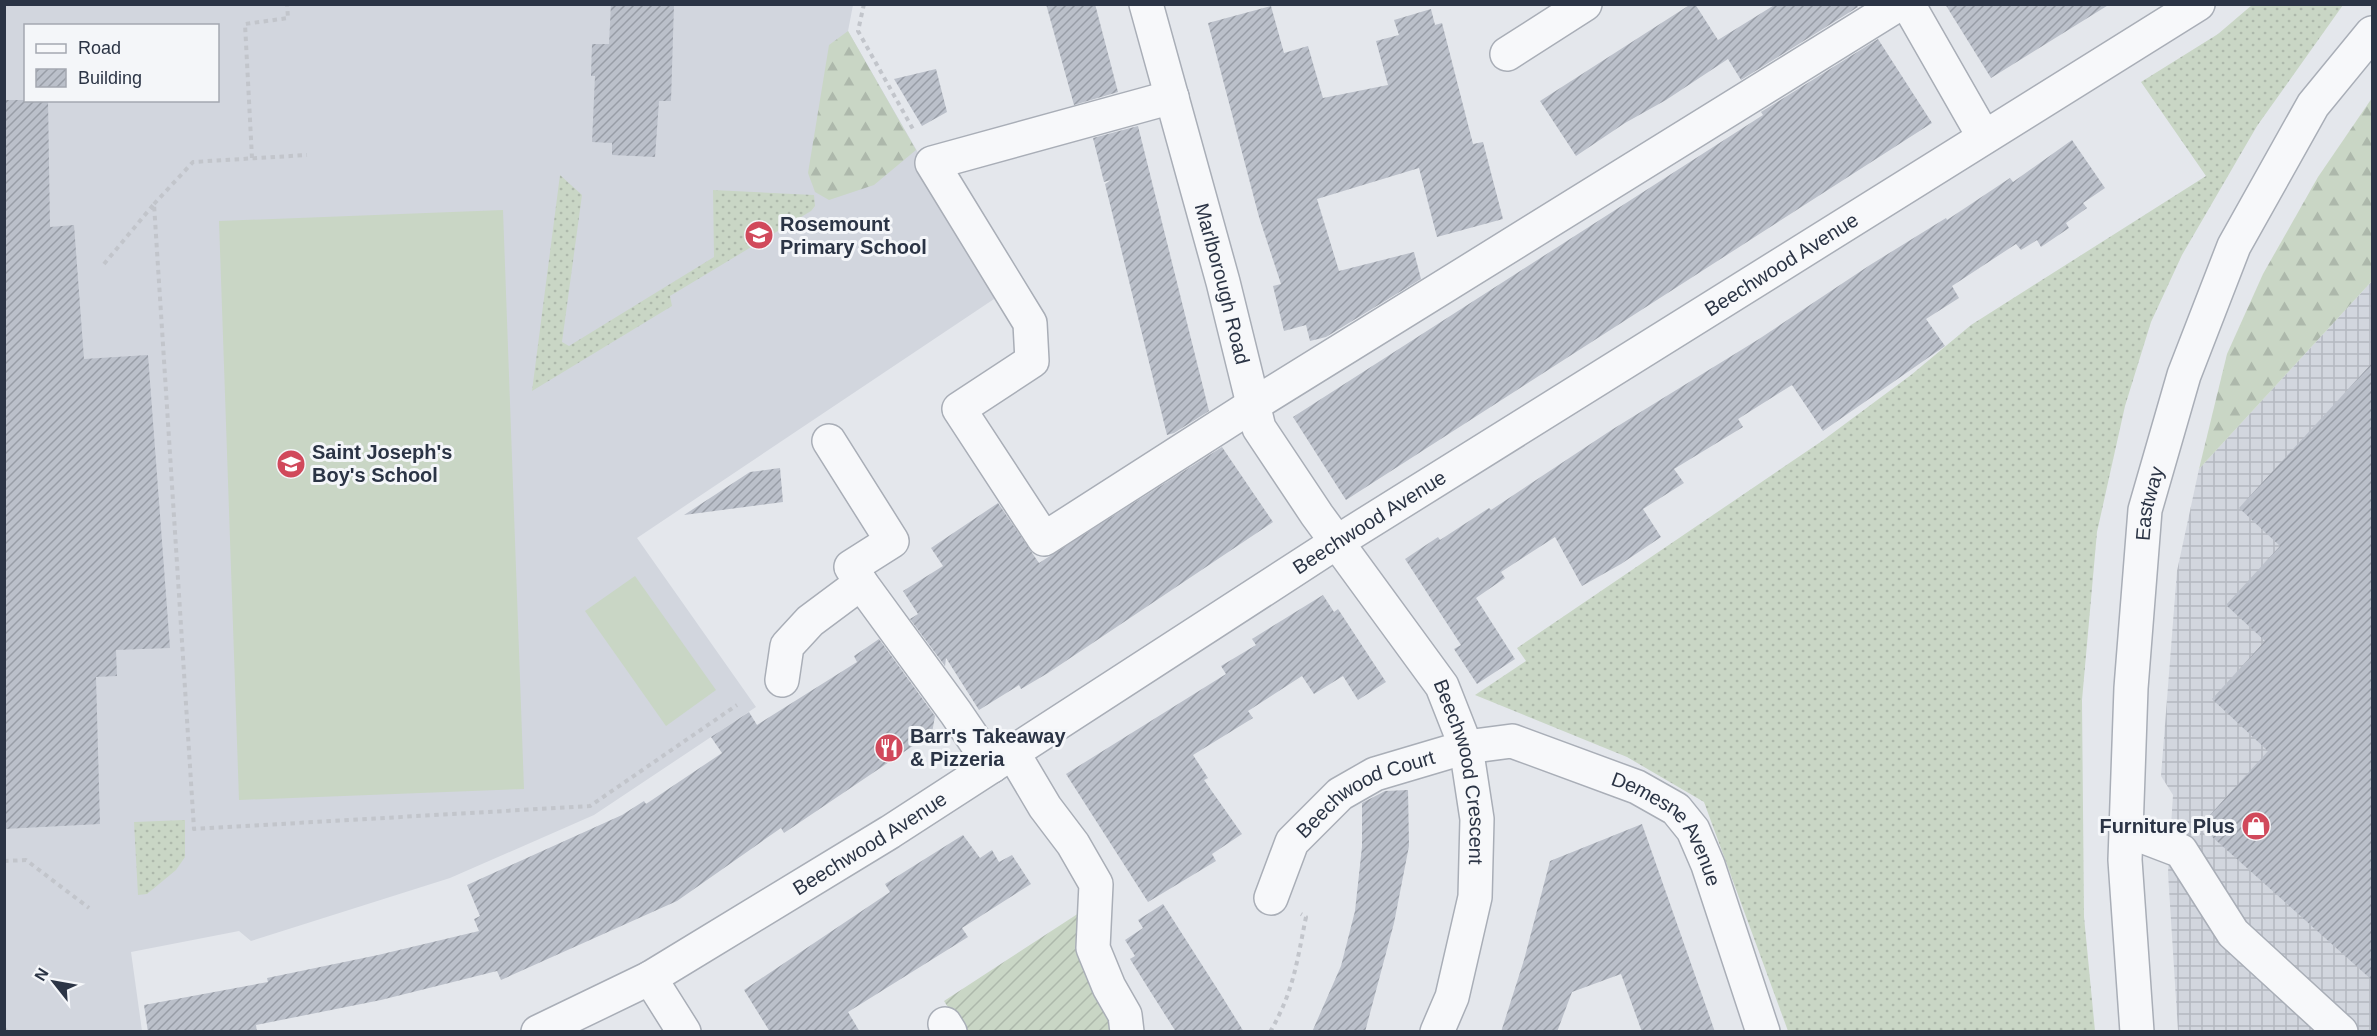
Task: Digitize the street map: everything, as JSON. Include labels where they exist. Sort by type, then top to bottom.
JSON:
[{"type":"street","name":"Marlborough Road","points":[[1146,4],[1223,282],[1260,428],[1337,542]]},
{"type":"street","points":[[1508,54],[1585,4]]},
{"type":"street","points":[[1172,97],[932,163],[1030,323],[1032,361],[959,409],[1044,540],[1253,405],[1899,4]]},
{"type":"street","points":[[1908,4],[1984,137]]},
{"type":"street","name":"Beechwood Avenue","points":[[538,1032],[650,978],[890,832],[1337,542],[1984,137],[2180,18],[2198,4]]},
{"type":"street","name":"Eastway","points":[[2137,1032],[2125,860],[2131,688],[2145,510],[2184,375],[2234,246],[2313,105],[2373,33]]},
{"type":"street","points":[[829,441],[892,541],[851,567],[861,583],[1002,759],[1045,807],[1073,844],[1096,884],[1093,948],[1125,1015],[1127,1032]]},
{"type":"street","name":"Beechwood Crescent","points":[[1337,542],[1442,686],[1466,747],[1477,819],[1475,897],[1452,998],[1437,1032]]},
{"type":"street","points":[[782,680],[787,646],[810,621],[861,583]]},
{"type":"street","name":"Demesne Avenue","points":[[1466,747],[1512,741],[1637,787],[1676,809],[1693,830],[1708,865],[1764,1032]]},
{"type":"street","name":"Beechwood Court","points":[[1271,898],[1292,842],[1340,794],[1375,774],[1466,747]]},
{"type":"street","points":[[2126,830],[2181,851],[2233,933],[2341,1032]]},
{"type":"street","points":[[650,978],[684,1032]]},
{"type":"path","points":[[252,158],[245,24],[288,18],[288,4]]},
{"type":"path","points":[[864,4],[858,31],[932,163]]},
{"type":"path","points":[[104,264],[193,162],[307,155]]},
{"type":"path","points":[[154,204],[194,829],[590,806],[737,705]]},
{"type":"path","points":[[4,861],[26,860],[89,908]]},
{"type":"path","points":[[1270,1032],[1291,990],[1299,962],[1306,917],[1271,898]]},
{"type":"path","points":[[4,1028],[7,1032]]},
{"type":"shaded area","name":"Saint Joseph's Boy's School","points":[[5,5],[853,5],[848,31],[1000,295],[637,538],[756,707],[594,815],[450,878],[251,941],[239,931],[131,952],[142,1031],[5,1032]]},
{"type":"shaded area","points":[[2372,281],[2372,1031],[2178,1031],[2168,873],[2173,795],[2161,776],[2177,571],[2199,469]]},
{"type":"green space","points":[[2252,5],[2343,5],[2257,126],[2182,255],[2151,322],[2125,406],[2097,532],[2082,700],[2084,917],[2095,1031],[1788,1031],[1704,802],[1627,757],[1475,695],[1526,661],[1517,648],[1822,441],[1911,375],[1971,325],[2206,176],[2141,82],[2218,34]]},
{"type":"green space","points":[[848,31],[916,150],[874,185],[829,200],[815,192],[808,173],[829,45]]},
{"type":"green space","points":[[2372,98],[2372,281],[2199,469],[2227,354],[2263,274],[2318,177]]},
{"type":"green space","points":[[560,175],[582,195],[562,342],[569,346],[714,257],[713,190],[814,195],[815,206],[811,211],[670,296],[672,306],[532,391]]},
{"type":"green space","points":[[503,210],[524,789],[239,800],[219,221]]},
{"type":"green space","points":[[635,576],[716,690],[666,726],[585,611]]},
{"type":"green space","points":[[185,820],[185,857],[176,870],[147,894],[138,895],[134,822]]},
{"type":"green space","points":[[1079,913],[1082,965],[1100,997],[1113,1031],[963,1031],[944,1001]]},
{"type":"building","points":[[611,4],[674,4],[671,101],[659,101],[655,157],[612,155],[612,143],[592,142],[595,76],[591,76],[592,44],[609,44]]},
{"type":"building","points":[[1046,4],[1095,4],[1118,92],[1074,105]]},
{"type":"building","points":[[1691,4],[1695,4],[1718,40],[1776,4],[1856,4],[1858,7],[1741,80],[1728,59],[1576,156],[1540,101]]},
{"type":"building","points":[[1945,4],[2110,4],[1991,78]]},
{"type":"building","points":[[1271,6],[1284,53],[1308,46],[1323,98],[1388,85],[1376,41],[1399,35],[1394,20],[1431,9],[1435,25],[1442,23],[1473,144],[1483,142],[1503,219],[1437,237],[1419,168],[1317,199],[1339,271],[1414,252],[1421,279],[1326,337],[1310,341],[1306,325],[1284,331],[1273,286],[1281,284],[1259,217],[1208,23]]},
{"type":"building","points":[[1878,39],[1932,123],[1346,500],[1293,417],[1763,115],[1761,112]]},
{"type":"building","points":[[936,69],[947,112],[922,126],[894,79]]},
{"type":"building","points":[[4,100],[24,100],[24,102],[48,102],[50,227],[74,225],[84,359],[148,355],[170,648],[116,650],[117,676],[96,677],[100,824],[4,829]]},
{"type":"building","points":[[1138,126],[1209,411],[1167,435],[1105,184],[1111,180],[1104,182],[1093,138]]},
{"type":"building","points":[[2072,140],[2105,188],[2083,203],[2087,208],[2066,223],[2069,228],[2041,247],[2037,240],[2021,250],[2016,244],[1952,286],[1959,298],[1926,319],[1945,346],[1823,431],[1792,385],[1738,419],[1743,427],[1674,469],[1684,483],[1643,509],[1661,537],[1621,564],[1582,586],[1555,537],[1501,572],[1505,578],[1476,598],[1515,659],[1477,684],[1454,649],[1461,645],[1405,559],[1438,537],[1440,540],[1489,508],[1491,510],[1613,429],[1759,339],[1870,265],[1946,218],[1947,220],[2010,178],[2013,182]]},
{"type":"building","points":[[2373,362],[2373,981],[2200,826],[2268,751],[2212,699],[2265,641],[2226,605],[2280,546],[2239,508]]},
{"type":"building","points":[[1222,447],[1273,522],[1048,673],[1021,689],[1019,685],[979,710],[946,658],[945,666],[910,619],[918,614],[903,591],[943,566],[931,548],[998,503],[1039,563]]},
{"type":"building","points":[[780,468],[783,502],[684,515],[750,472]]},
{"type":"building","points":[[1323,595],[1334,612],[1338,609],[1386,682],[1358,700],[1343,676],[1314,694],[1302,676],[1248,711],[1253,718],[1193,755],[1208,778],[1204,780],[1242,834],[1212,854],[1216,861],[1148,902],[1066,774],[1226,674],[1221,666],[1256,645],[1252,639]]},
{"type":"building","points":[[879,639],[935,716],[932,733],[784,833],[781,828],[677,901],[501,980],[497,971],[381,1000],[256,1025],[257,1032],[148,1032],[144,1005],[268,982],[267,978],[479,931],[474,919],[480,916],[467,885],[622,815],[644,801],[646,804],[722,753],[711,737],[749,712],[757,725],[857,662],[854,656]]},
{"type":"building","points":[[1408,790],[1409,846],[1394,923],[1365,1032],[1312,1032],[1341,966],[1355,911],[1362,847],[1362,803],[1385,791]]},
{"type":"building","points":[[1642,824],[1715,1032],[1642,1032],[1621,974],[1572,992],[1557,1032],[1501,1032],[1524,960],[1550,861]]},
{"type":"building","points":[[963,835],[980,858],[992,850],[999,862],[1012,855],[1031,884],[962,928],[968,937],[848,1012],[860,1032],[770,1032],[744,990],[890,892],[885,884]]},
{"type":"building","points":[[1163,904],[1244,1032],[1176,1032],[1150,991],[1130,959],[1135,956],[1125,940],[1143,928],[1138,920]]},
{"type":"place","name":"Rosemount Primary School","points":[[759,235]]},
{"type":"place","name":"Saint Joseph's Boy's School","points":[[291,464]]},
{"type":"place","name":"Barr's Takeaway & Pizzeria","points":[[889,748]]},
{"type":"place","name":"Furniture Plus","points":[[2256,826]]}]
